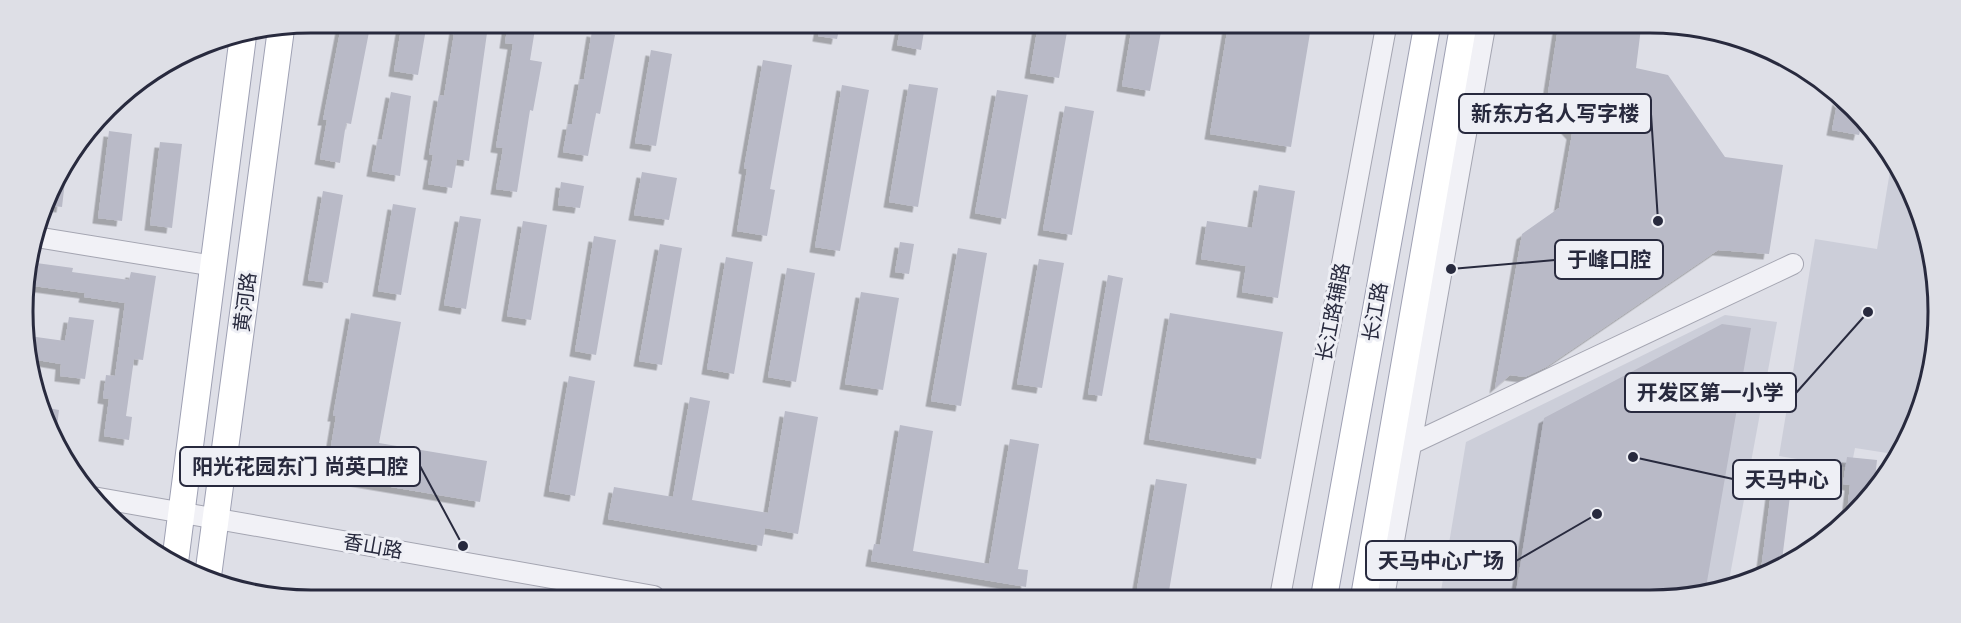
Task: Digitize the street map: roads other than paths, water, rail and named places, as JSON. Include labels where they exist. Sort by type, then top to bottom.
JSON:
[{"type":"main road","name":"长江路","points":[[1325,590],[1426,33]]},
{"type":"main road","name":"长江路","points":[[1366,590],[1462,33]]},
{"type":"main road","name":"黄河路","points":[[209,570],[280,35]]},
{"type":"main road","name":"黄河路","points":[[176,555],[242,41]]},
{"type":"street","name":"长江路辅路","points":[[1281,590],[1385,33]]},
{"type":"street","points":[[1385,590],[1409,445],[1484,33]]},
{"type":"street","points":[[42,238],[214,266]]},
{"type":"street","points":[[1409,445],[1793,264]]},
{"type":"street","name":"香山路","points":[[106,499],[620,590]]},
{"type":"place","name":"新东方名人写字楼","points":[[1658,221]]},
{"type":"place","name":"于峰口腔","points":[[1451,269]]},
{"type":"place","name":"开发区第一小学","points":[[1868,312]]},
{"type":"place","name":"天马中心","points":[[1633,457]]},
{"type":"place","name":"天马中心广场","points":[[1597,514]]},
{"type":"place","name":"阳光花园东门 尚英口腔","points":[[463,546]]}]
